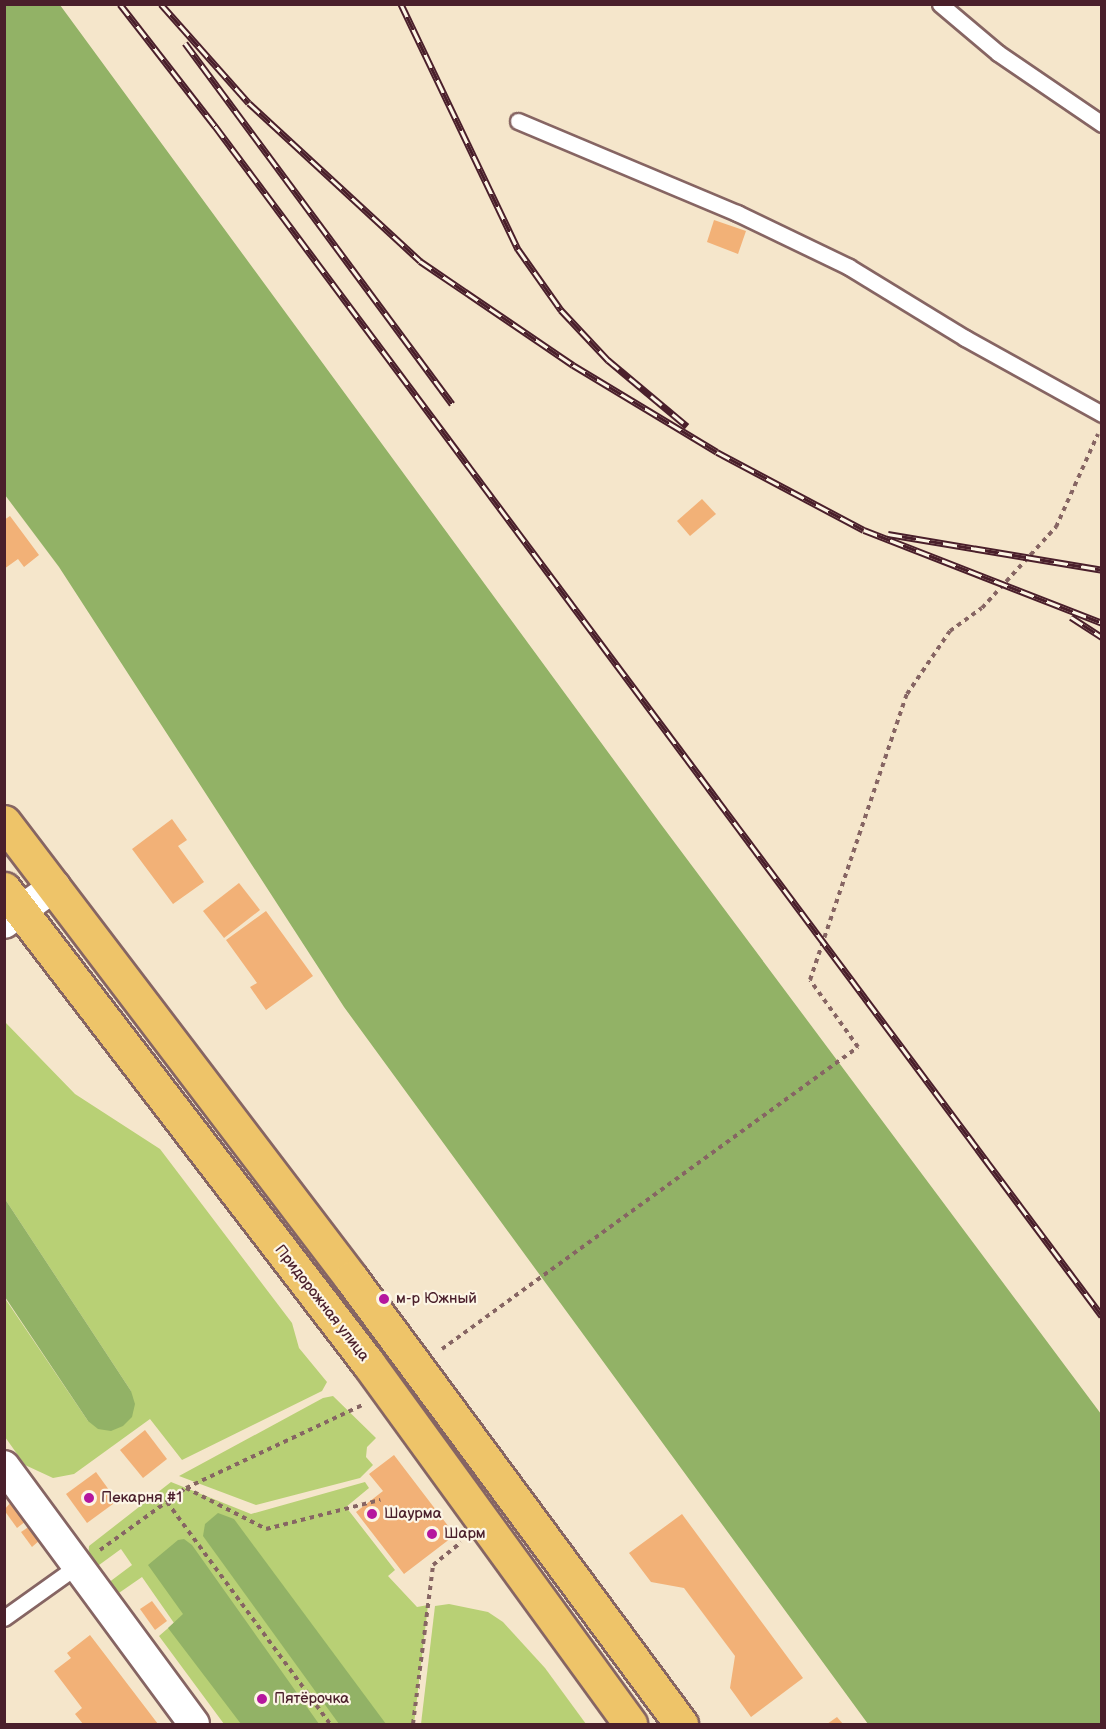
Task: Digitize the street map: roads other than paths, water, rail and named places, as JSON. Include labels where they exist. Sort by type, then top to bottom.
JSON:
[{"type":"main road","points":[[4,822],[55,886],[681,1725]]},
{"type":"main road","name":"Придорожная улица","points":[[10,908],[368,1362],[630,1725]]},
{"type":"street","points":[[10,908],[55,886]]},
{"type":"street","points":[[4,1466],[194,1725]]},
{"type":"lane","points":[[940,4],[998,53],[1101,124]]},
{"type":"lane","points":[[518,121],[737,213],[849,267],[965,338],[1101,414]]},
{"type":"lane","points":[[4,1618],[77,1566]]},
{"type":"railway","points":[[120,4],[215,126],[1102,1316]]},
{"type":"railway","points":[[161,4],[249,103],[420,261],[573,365],[717,452],[864,530],[1102,623]]},
{"type":"railway","points":[[401,4],[518,249],[561,310],[608,360],[687,426]]},
{"type":"railway","points":[[185,43],[452,404]]},
{"type":"railway","points":[[888,534],[1102,570]]},
{"type":"railway","points":[[1071,617],[1102,637]]},
{"type":"place","name":"м-р Южный","points":[[384,1299]]},
{"type":"place","name":"Пекарня #1","points":[[89,1498]]},
{"type":"place","name":"Шаурма","points":[[372,1514]]},
{"type":"place","name":"Шарм","points":[[432,1534]]},
{"type":"place","name":"Пятёрочка","points":[[262,1699]]}]
